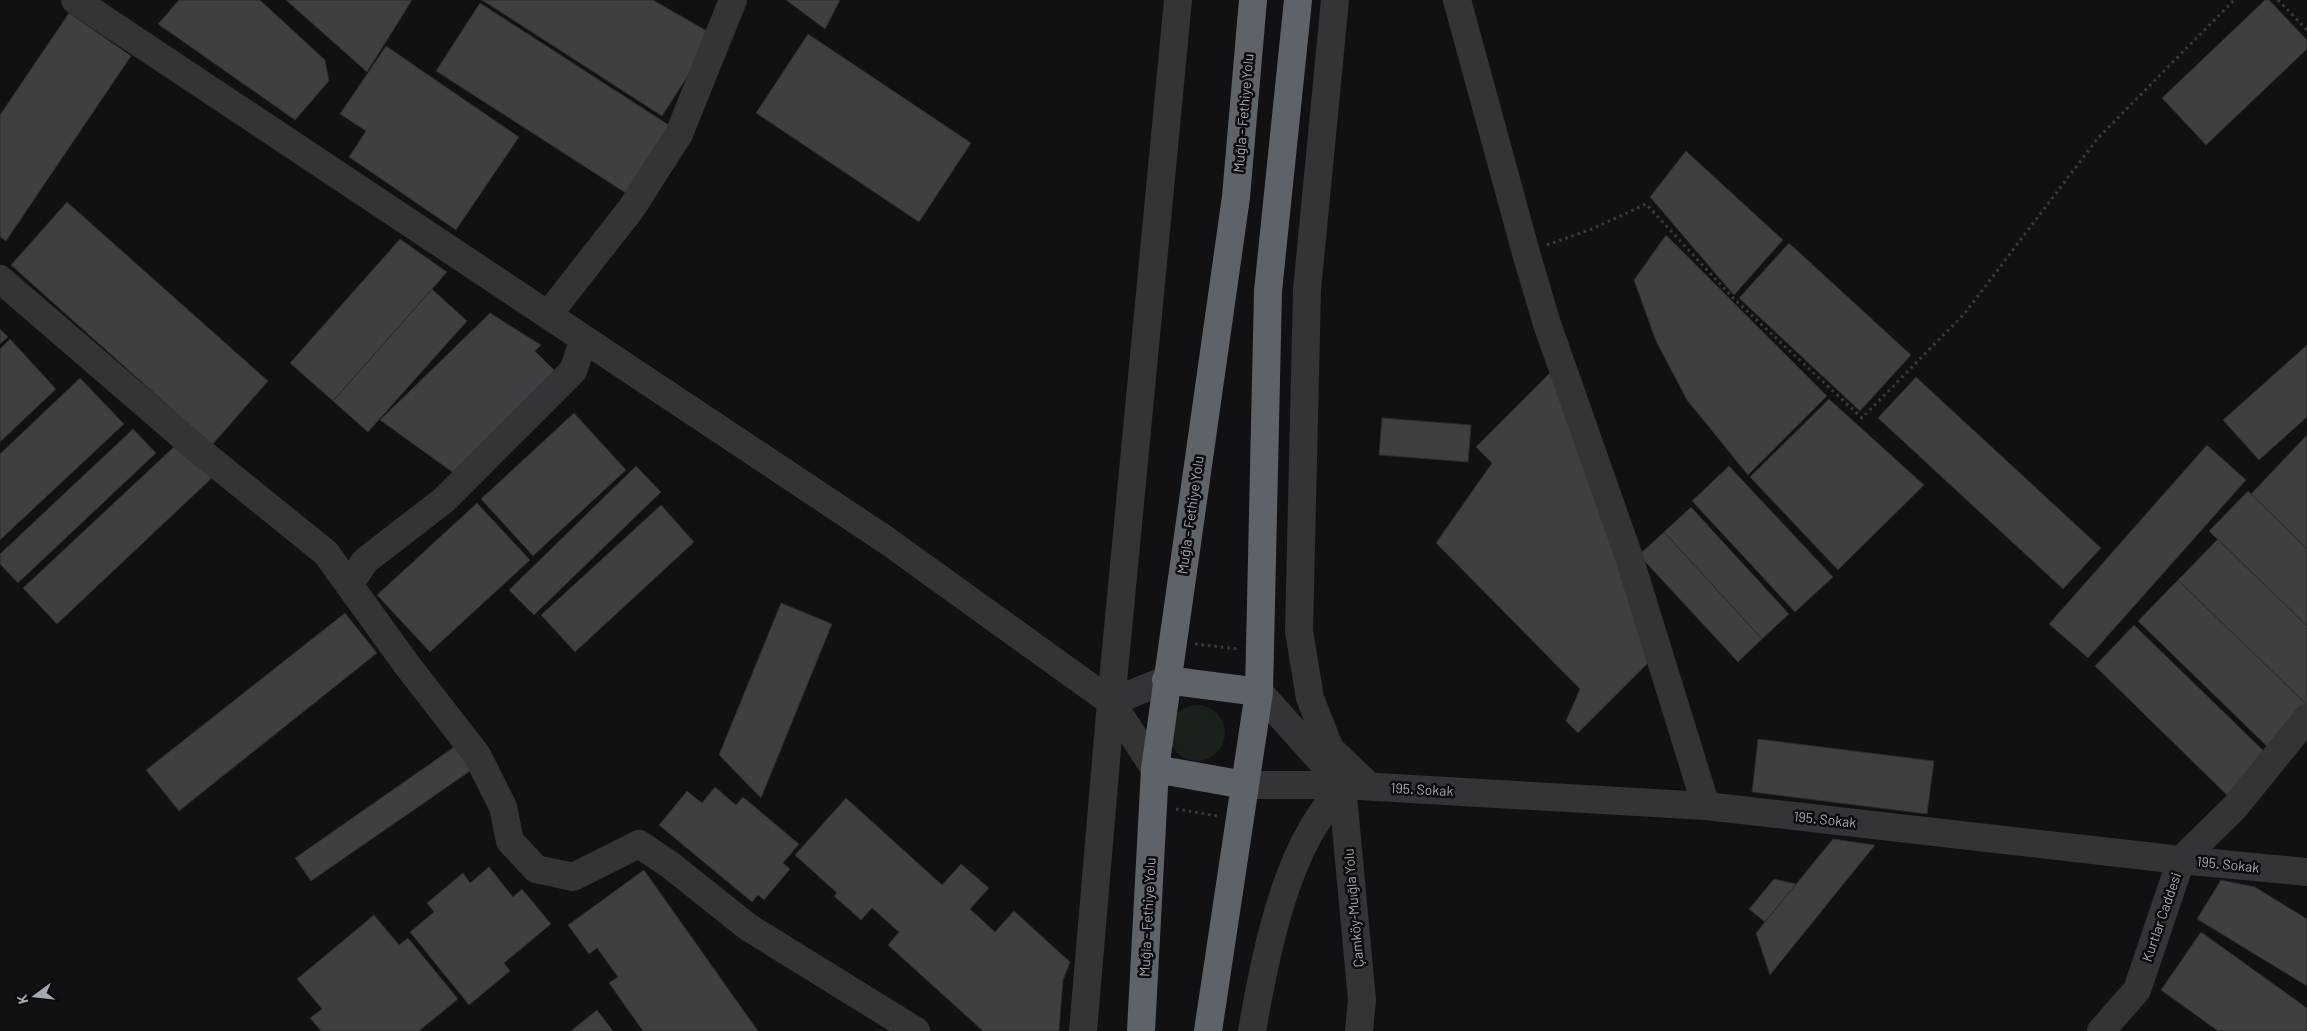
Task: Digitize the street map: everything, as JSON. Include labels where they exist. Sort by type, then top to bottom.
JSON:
[{"type":"highway","name":"Muğla - Fethiye Yolu","points":[[1141,1031],[1155,769],[1166,680],[1236,196],[1254,0]]},
{"type":"highway","points":[[1208,1031],[1259,692],[1268,291],[1298,0]]},
{"type":"highway","points":[[1166,680],[1259,692]]},
{"type":"highway","points":[[1155,769],[1245,785]]},
{"type":"street","points":[[75,0],[886,540],[1111,702],[1155,769]]},
{"type":"street","points":[[548,315],[631,209],[679,134],[733,0]]},
{"type":"street","points":[[1083,1031],[1111,702],[1178,0]]},
{"type":"street","points":[[1335,0],[1307,290],[1299,631],[1310,698],[1330,749],[1369,786]]},
{"type":"street","points":[[1458,0],[1547,324],[1629,556],[1706,806]]},
{"type":"street","points":[[0,279],[196,448],[326,553],[406,665],[477,755],[503,807],[510,841],[536,869],[573,877],[639,844],[669,864],[748,926],[916,1031]]},
{"type":"street","points":[[349,585],[365,561],[444,500],[573,371],[584,339]]},
{"type":"street","points":[[1111,702],[1166,680]]},
{"type":"street","points":[[1252,1031],[1261,978],[1286,889],[1311,830],[1342,784],[1259,692]]},
{"type":"street","name":"Kurtlar Caddesi","points":[[2101,1031],[2137,990],[2181,860],[2234,808],[2307,718]]},
{"type":"street","name":"195. Sokak","points":[[1245,785],[1342,784],[1706,806],[2181,860],[2307,872]]},
{"type":"street","name":"Çamköy-Muığla Yolu","points":[[1342,784],[1362,1000],[1359,1031]]},
{"type":"path","points":[[1526,252],[1592,229],[1646,204],[1733,298],[1862,418],[1965,313],[2098,138],[2234,0]]},
{"type":"path","points":[[2278,0],[2307,30]]},
{"type":"path","points":[[1172,642],[1260,651]]},
{"type":"path","points":[[1153,805],[1240,820]]},
{"type":"shaded area","points":[[1192,705],[1202,705],[1217,713],[1223,722],[1225,733],[1223,744],[1217,753],[1202,761],[1192,761],[1181,756],[1174,749],[1169,738],[1169,728],[1174,717],[1181,710]]},
{"type":"building","points":[[179,0],[260,0],[325,60],[329,81],[295,120],[158,24]]},
{"type":"building","points":[[286,0],[412,0],[367,72]]},
{"type":"building","points":[[482,0],[653,0],[714,35],[662,116]]},
{"type":"building","points":[[786,0],[840,0],[825,29]]},
{"type":"building","points":[[2265,0],[2269,0],[2307,40],[2307,49],[2206,145],[2162,98]]},
{"type":"building","points":[[480,3],[675,129],[632,197],[436,71]]},
{"type":"building","points":[[69,13],[131,56],[6,241],[0,237],[0,115]]},
{"type":"building","points":[[808,34],[971,143],[919,222],[756,113]]},
{"type":"building","points":[[386,46],[519,137],[456,230],[349,157],[366,131],[340,114]]},
{"type":"building","points":[[1686,151],[1783,240],[1734,295],[1650,197]]},
{"type":"building","points":[[67,202],[268,381],[212,445],[11,265]]},
{"type":"building","points":[[1666,235],[1827,396],[1748,475],[1687,400],[1656,341],[1634,280]]},
{"type":"building","points":[[400,239],[447,272],[333,401],[290,363]]},
{"type":"building","points":[[1789,243],[1911,355],[1860,411],[1739,298]]},
{"type":"building","points":[[432,289],[467,321],[368,432],[333,401]]},
{"type":"building","points":[[490,313],[541,345],[535,351],[558,374],[455,474],[380,420]]},
{"type":"building","points":[[0,329],[8,337],[0,344]]},
{"type":"building","points":[[10,339],[56,389],[0,442],[0,349]]},
{"type":"building","points":[[2307,345],[2307,417],[2259,460],[2223,420]]},
{"type":"building","points":[[1557,366],[1652,659],[1578,733],[1566,721],[1580,689],[1436,543],[1492,463],[1476,447]]},
{"type":"building","points":[[1916,377],[2101,548],[2063,589],[1878,418]]},
{"type":"building","points":[[80,378],[124,424],[0,540],[0,454]]},
{"type":"building","points":[[1829,399],[1924,485],[1838,570],[1750,477]]},
{"type":"building","points":[[574,413],[626,470],[533,556],[481,499]]},
{"type":"building","points":[[1382,418],[1471,425],[1468,462],[1379,455]]},
{"type":"building","points":[[133,429],[156,453],[18,583],[0,564],[0,554]]},
{"type":"building","points":[[2307,435],[2307,549],[2251,494]]},
{"type":"building","points":[[176,445],[214,476],[57,624],[23,588]]},
{"type":"building","points":[[2207,445],[2246,480],[2088,658],[2049,624]]},
{"type":"building","points":[[636,466],[661,492],[534,615],[509,590]]},
{"type":"building","points":[[1729,466],[1833,577],[1795,612],[1692,501]]},
{"type":"building","points":[[2248,491],[2307,549],[2307,626],[2209,531]]},
{"type":"building","points":[[477,503],[530,560],[430,652],[377,595]]},
{"type":"building","points":[[661,505],[694,542],[575,652],[541,615]]},
{"type":"building","points":[[1691,507],[1789,614],[1762,639],[1664,532]]},
{"type":"building","points":[[1664,532],[1762,639],[1738,662],[1639,555]]},
{"type":"building","points":[[2218,539],[2307,626],[2307,705],[2178,580]]},
{"type":"building","points":[[2178,580],[2307,705],[2276,755],[2138,621]]},
{"type":"building","points":[[781,603],[832,624],[761,798],[719,755]]},
{"type":"building","points":[[345,613],[377,653],[179,811],[146,770]]},
{"type":"building","points":[[2134,625],[2272,759],[2232,800],[2095,666]]},
{"type":"building","points":[[1758,739],[1934,761],[1927,814],[1752,792]]},
{"type":"building","points":[[457,745],[473,769],[311,881],[295,858]]},
{"type":"building","points":[[715,787],[736,805],[743,797],[799,844],[783,863],[790,869],[764,900],[758,895],[752,902],[659,825],[687,791],[702,803]]},
{"type":"building","points":[[846,798],[942,885],[961,864],[989,888],[970,909],[995,932],[1014,911],[1070,962],[1063,980],[1059,1031],[983,1031],[888,945],[899,932],[872,908],[861,920],[834,896],[837,893],[795,855]]},
{"type":"building","points":[[1833,839],[1875,845],[1770,975],[1756,933]]},
{"type":"building","points":[[489,867],[513,897],[522,889],[551,924],[504,963],[510,971],[469,1005],[410,932],[434,912],[427,903],[463,873],[470,883]]},
{"type":"building","points":[[644,870],[758,1031],[643,1031],[609,983],[618,977],[597,948],[589,954],[568,925]]},
{"type":"building","points":[[1774,879],[1796,884],[1765,922],[1749,909]]},
{"type":"building","points":[[2221,880],[2255,887],[2307,919],[2307,986],[2197,919]]},
{"type":"building","points":[[374,915],[399,945],[408,938],[458,999],[419,1031],[321,1031],[310,1018],[322,1009],[297,979]]},
{"type":"building","points":[[2201,932],[2307,1008],[2307,1031],[2218,1031],[2161,990]]},
{"type":"building","points":[[597,1010],[613,1031],[571,1031]]}]
